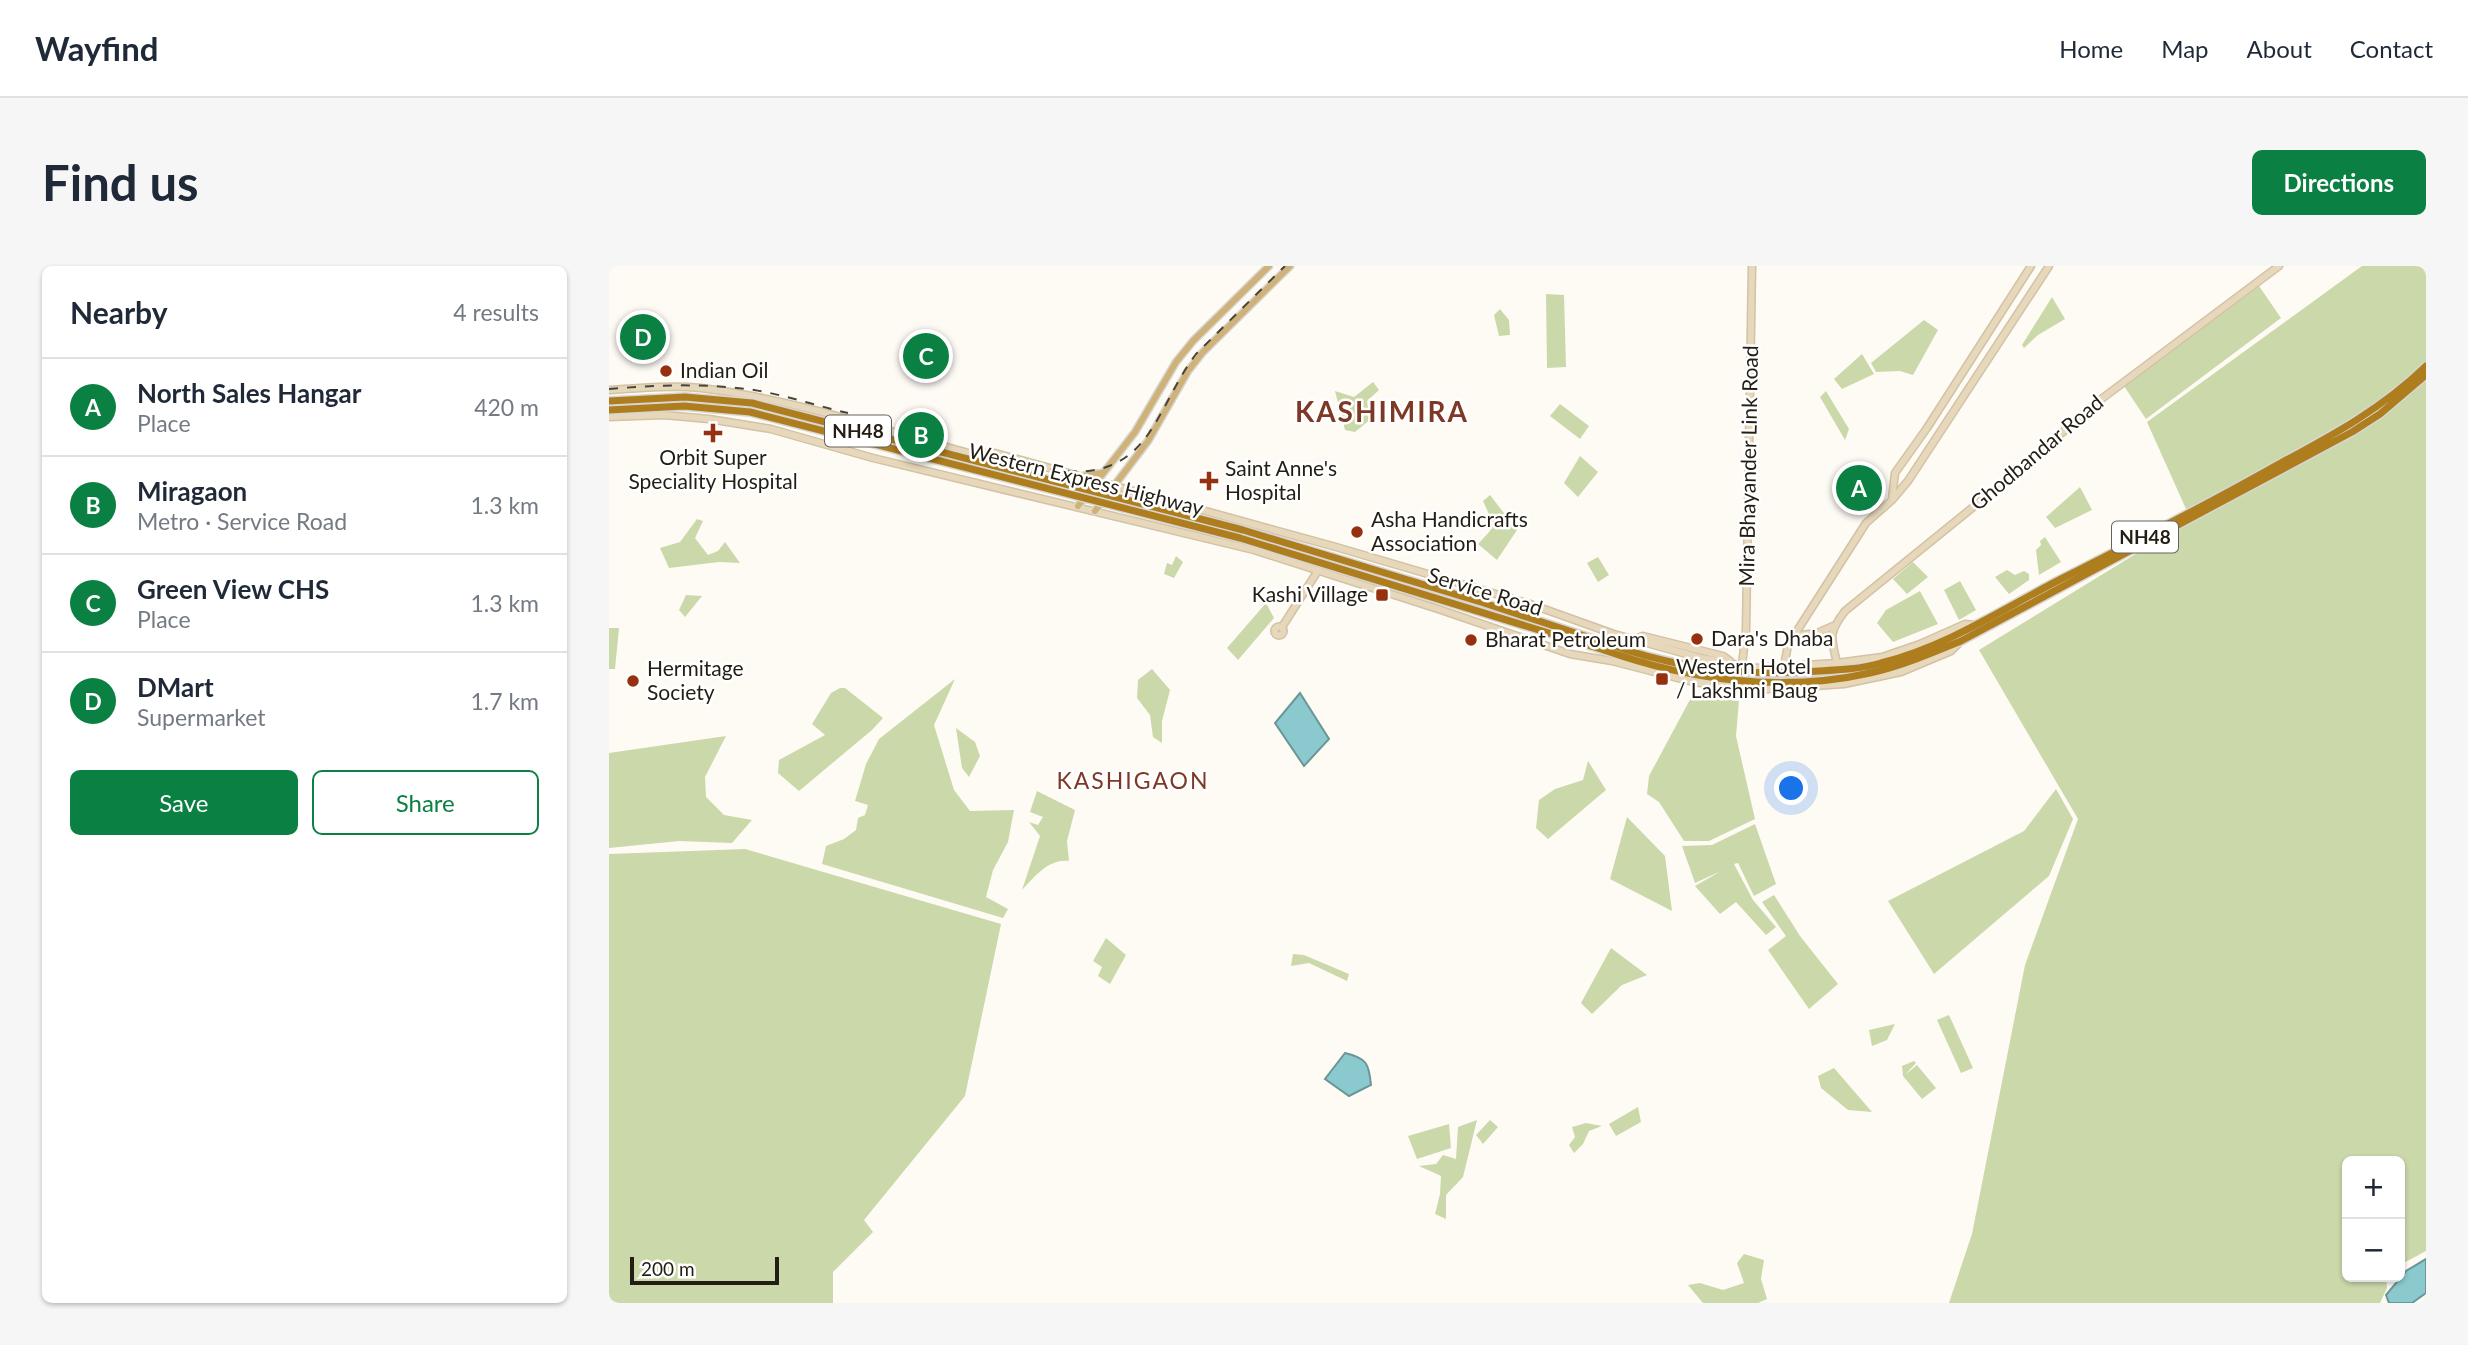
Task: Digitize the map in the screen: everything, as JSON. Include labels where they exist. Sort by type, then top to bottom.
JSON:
[{"type":"highway","name":"Western Express Highway","points":[[609,401],[685,397],[752,403],[1243,530],[1484,603],[1662,670],[1739,682],[1790,682],[1869,673],[1961,641],[2064,578],[2175,522],[2342,430],[2399,392],[2426,366]]},
{"type":"highway","name":"Western Express Highway","points":[[609,410],[684,407],[750,412],[1240,538],[1609,651],[1706,670],[1783,674],[1879,664],[1921,651],[1997,618],[2352,432],[2380,414],[2426,375]]},
{"type":"main road","points":[[1078,506],[1135,432],[1170,371],[1193,341],[1269,266]]},
{"type":"main road","points":[[1095,511],[1157,428],[1175,392],[1203,352],[1290,266]]},
{"type":"main road","points":[[1162,384],[1175,392]]},
{"type":"main road","points":[[1143,420],[1157,428]]},
{"type":"main road","points":[[1135,432],[1148,441]]},
{"type":"main road","points":[[1083,477],[1104,471]]},
{"type":"street","name":"Mira Bhayander Link Road","points":[[1742,665],[1746,630],[1752,266]]},
{"type":"street","points":[[1892,500],[1895,473],[2031,266]]},
{"type":"street","points":[[1784,666],[1788,645],[1793,636],[1866,523],[1892,500],[1908,481],[2049,266]]},
{"type":"street","name":"Ghodbandar Road","points":[[1833,626],[1845,611],[2014,474],[2100,400],[2279,266]]},
{"type":"street","name":"Service Road","points":[[609,390],[643,384],[699,388],[795,402],[968,453],[995,453],[1329,545],[1530,604],[1614,634],[1694,657],[1756,668],[1882,657],[1965,624],[1977,625]]},
{"type":"street","points":[[609,418],[664,415],[754,425],[1010,493],[1078,506],[1254,550],[1570,654],[1609,651],[1614,634]]},
{"type":"street","points":[[1282,627],[1318,570],[1329,545]]},
{"type":"street","points":[[1793,636],[1817,633],[1833,626],[1832,641],[1837,663]]},
{"type":"green space","points":[[2362,266],[2426,266],[2426,1251],[2405,1262],[2405,1156],[2342,1156],[2342,1282],[2386,1282],[2387,1288],[2380,1303],[1949,1303],[1972,1234],[2025,965],[2078,819],[1979,650],[2191,520],[2147,422]]},
{"type":"green space","points":[[2259,286],[2281,318],[2146,419],[2124,386]]},
{"type":"green space","points":[[1546,294],[1564,295],[1566,367],[1547,368]]},
{"type":"green space","points":[[2052,297],[2065,319],[2038,335],[2024,348],[2022,345]]},
{"type":"green space","points":[[1500,309],[1509,320],[1510,335],[1499,336],[1494,315]]},
{"type":"green space","points":[[1924,320],[1938,330],[1913,375],[1900,371],[1876,372],[1871,363]]},
{"type":"green space","points":[[1862,354],[1874,374],[1842,389],[1834,379]]},
{"type":"green space","points":[[1373,382],[1379,390],[1367,401],[1368,408],[1373,413],[1371,419],[1355,432],[1345,430],[1335,391],[1354,397]]},
{"type":"green space","points":[[1826,391],[1849,429],[1845,440],[1820,397]]},
{"type":"green space","points":[[1560,404],[1589,426],[1580,439],[1550,416]]},
{"type":"green space","points":[[1580,456],[1598,472],[1578,497],[1564,483]]},
{"type":"green space","points":[[2080,487],[2092,510],[2055,528],[2046,517]]},
{"type":"green space","points":[[1490,495],[1517,530],[1497,560],[1478,544],[1490,531],[1493,523],[1483,501]]},
{"type":"green space","points":[[697,519],[703,521],[695,538],[708,555],[718,551],[725,542],[740,563],[719,562],[669,568],[660,548],[680,542]]},
{"type":"green space","points":[[2045,537],[2061,562],[2039,575],[2036,550]]},
{"type":"green space","points":[[1176,556],[1183,562],[1174,578],[1164,574],[1167,563],[1172,565]]},
{"type":"green space","points":[[1598,557],[1609,575],[1598,582],[1587,563]]},
{"type":"green space","points":[[1913,562],[1928,577],[1907,594],[1893,579]]},
{"type":"green space","points":[[2007,570],[2015,575],[2024,571],[2029,574],[2029,580],[2009,594],[1995,577]]},
{"type":"green space","points":[[1960,581],[1976,610],[1959,620],[1944,590]]},
{"type":"green space","points":[[1920,591],[1938,624],[1893,642],[1877,623],[1886,610]]},
{"type":"green space","points":[[686,595],[702,596],[685,617],[679,610]]},
{"type":"green space","points":[[1266,603],[1274,618],[1238,660],[1227,648]]},
{"type":"green space","points":[[609,628],[619,628],[615,669],[609,669]]},
{"type":"green space","points":[[1152,669],[1170,690],[1162,721],[1162,743],[1153,737],[1150,715],[1137,698],[1138,680]]},
{"type":"green space","points":[[955,679],[934,725],[954,790],[970,811],[1014,810],[1008,842],[993,870],[986,897],[1008,909],[1003,918],[822,864],[826,846],[844,839],[856,830],[858,818],[865,815],[868,805],[855,801],[866,764],[879,739]]},
{"type":"green space","points":[[845,688],[883,718],[799,791],[778,773],[779,760],[825,735],[812,724],[831,693]]},
{"type":"green space","points":[[1693,694],[1739,701],[1736,736],[1755,819],[1709,841],[1684,841],[1659,802],[1647,794],[1649,776]]},
{"type":"green space","points":[[956,728],[975,742],[980,756],[969,777],[962,768]]},
{"type":"green space","points":[[726,736],[705,777],[706,797],[724,815],[752,820],[732,843],[679,841],[609,848],[609,753]]},
{"type":"green space","points":[[1588,761],[1606,790],[1548,839],[1536,828],[1539,800],[1555,789],[1583,780]]},
{"type":"green space","points":[[2056,789],[2073,819],[2049,876],[1934,974],[1888,901],[2024,831]]},
{"type":"green space","points":[[1037,791],[1075,810],[1067,841],[1069,861],[1049,865],[1022,890],[1040,836],[1029,822],[1038,825],[1043,817],[1030,812]]},
{"type":"green space","points":[[1627,817],[1665,856],[1672,911],[1610,879]]},
{"type":"green space","points":[[1755,824],[1776,884],[1754,896],[1738,863],[1734,864],[1753,900],[1776,927],[1766,935],[1736,902],[1720,914],[1695,886],[1721,871],[1695,883],[1682,846],[1712,845]]},
{"type":"green space","points":[[745,849],[1001,924],[965,1096],[864,1220],[873,1232],[833,1272],[833,1303],[609,1303],[609,854]]},
{"type":"green space","points":[[1774,895],[1800,936],[1838,984],[1809,1009],[1768,950],[1786,936],[1762,902]]},
{"type":"green space","points":[[1106,938],[1126,955],[1110,984],[1098,976],[1102,967],[1093,961]]},
{"type":"green space","points":[[1611,948],[1647,975],[1622,985],[1592,1014],[1581,1003]]},
{"type":"green space","points":[[1293,954],[1304,955],[1349,974],[1347,981],[1309,963],[1291,966]]},
{"type":"green space","points":[[1949,1015],[1973,1068],[1961,1073],[1937,1020]]},
{"type":"green space","points":[[1895,1024],[1887,1040],[1872,1046],[1869,1030]]},
{"type":"green space","points":[[1914,1061],[1916,1063],[1905,1075],[1917,1065],[1936,1088],[1922,1099],[1903,1076],[1902,1066]]},
{"type":"green space","points":[[1834,1068],[1872,1112],[1848,1110],[1821,1088],[1818,1076]]},
{"type":"green space","points":[[1638,1107],[1641,1122],[1616,1136],[1609,1124]]},
{"type":"green space","points":[[1477,1120],[1463,1177],[1446,1195],[1446,1219],[1435,1214],[1441,1176],[1419,1166],[1436,1164],[1443,1155],[1456,1159],[1458,1127]]},
{"type":"green space","points":[[1490,1120],[1498,1127],[1483,1144],[1476,1135]]},
{"type":"green space","points":[[1586,1123],[1602,1126],[1589,1131],[1583,1144],[1574,1153],[1569,1145],[1575,1137],[1572,1127]]},
{"type":"green space","points":[[1449,1124],[1451,1148],[1417,1159],[1408,1136]]},
{"type":"green space","points":[[1744,1254],[1764,1260],[1761,1279],[1767,1299],[1758,1303],[1703,1303],[1688,1285],[1700,1283],[1723,1290],[1744,1283],[1737,1263]]},
{"type":"water","points":[[1300,693],[1329,739],[1304,766],[1275,723]]},
{"type":"water","points":[[1345,1053],[1366,1063],[1371,1085],[1349,1096],[1325,1079]]},
{"type":"water","points":[[2426,1259],[2426,1293],[2412,1303],[2389,1303],[2386,1295],[2397,1282],[2405,1282],[2406,1271]]},
{"type":"railway","points":[[980,452],[1049,469],[1092,470],[1113,465],[1132,452],[1149,433],[1196,354],[1285,266]]},
{"type":"railway","points":[[609,389],[718,386],[754,390],[848,413]]},
{"type":"place","name":"DMart","points":[[643,337]]},
{"type":"place","name":"Green View CHS","points":[[926,356]]},
{"type":"place","name":"Indian Oil","points":[[666,371]]},
{"type":"place","name":"Orbit Super Speciality Hospital","points":[[713,433]]},
{"type":"place","name":"Miragaon","points":[[921,435]]},
{"type":"place","name":"Saint Anne's Hospital","points":[[1209,481]]},
{"type":"place","name":"North Sales Hangar","points":[[1859,488]]},
{"type":"place","name":"Asha Handicrafts Association","points":[[1357,532]]},
{"type":"place","name":"Kashi Village","points":[[1382,595]]},
{"type":"place","name":"Dara's Dhaba","points":[[1697,639]]},
{"type":"place","name":"Bharat Petroleum","points":[[1471,640]]},
{"type":"place","name":"Western Hotel / Lakshmi Baug","points":[[1662,679]]},
{"type":"place","name":"Hermitage Society","points":[[633,681]]},
{"type":"district","name":"KASHIMIRA","points":[[1382,412]]},
{"type":"district","name":"KASHIGAON","points":[[1133,781]]}]
